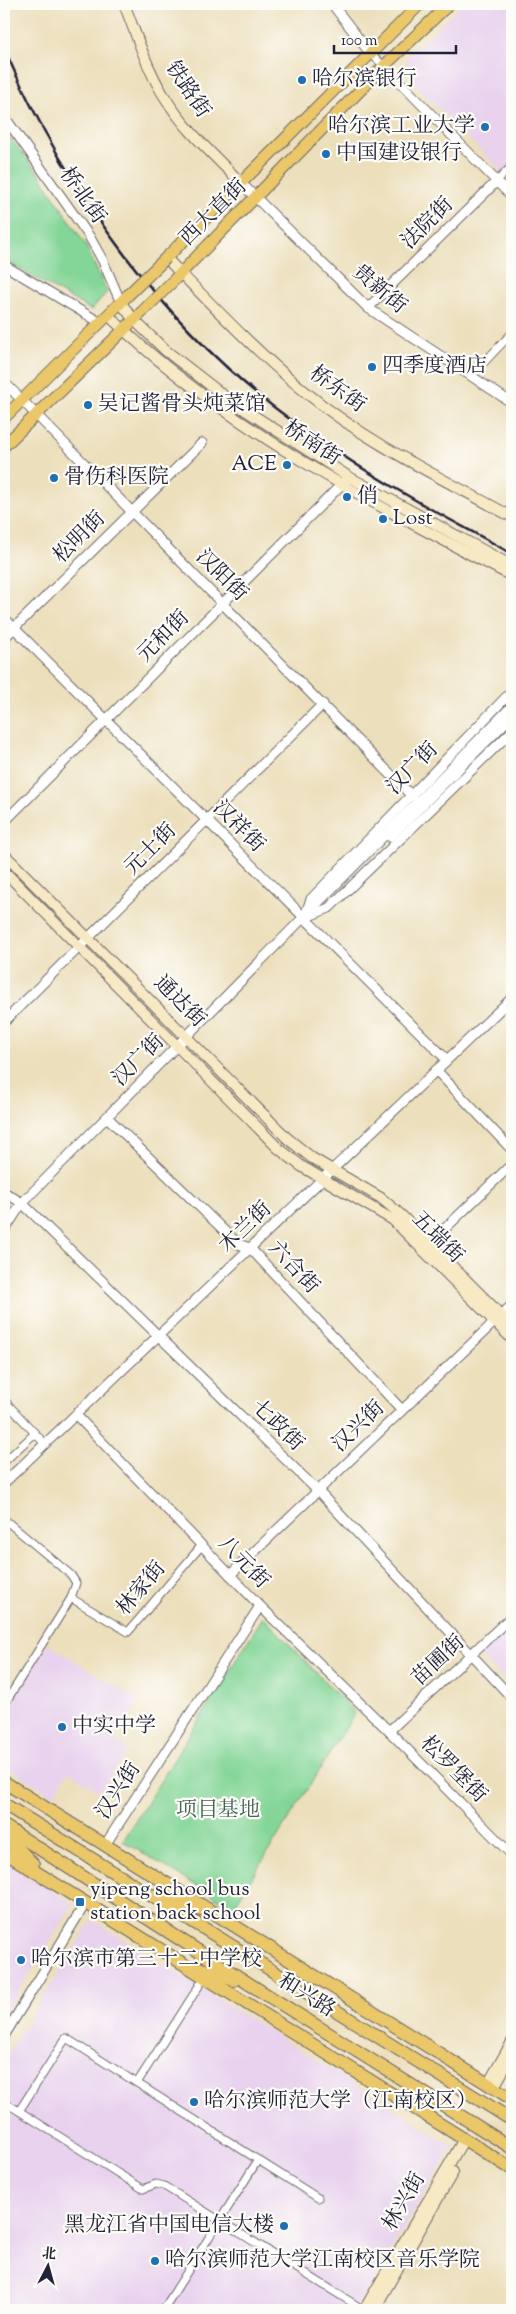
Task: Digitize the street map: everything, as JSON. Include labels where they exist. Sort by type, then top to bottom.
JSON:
[{"type":"highway","name":"和兴路","points":[[4,1782],[512,2099]]},
{"type":"highway","name":"和兴路","points":[[4,1804],[512,2120]]},
{"type":"highway","name":"和兴路","points":[[4,1826],[251,1985],[512,2148]]},
{"type":"highway","points":[[4,1834],[47,1878]]},
{"type":"highway","name":"和兴路","points":[[4,1852],[512,2169]]},
{"type":"highway","points":[[129,1883],[228,1921]]},
{"type":"highway","points":[[177,1961],[251,1985]]},
{"type":"highway","points":[[442,2103],[467,2141]]},
{"type":"main road","name":"铁路街","points":[[124,4],[149,70],[166,100],[183,123],[241,183]]},
{"type":"main road","name":"西大直街","points":[[4,418],[420,4]]},
{"type":"main road","name":"西大直街","points":[[4,446],[124,331],[384,66],[449,4]]},
{"type":"main road","name":"桥东街","points":[[166,258],[178,275],[309,395],[369,436],[512,517]]},
{"type":"main road","name":"桥南街","points":[[125,299],[164,350],[220,393],[349,477],[512,566]]},
{"type":"main road","name":"桥南街","points":[[104,319],[124,331],[203,394],[340,485],[512,576]]},
{"type":"main road","name":"通达街","points":[[4,854],[287,1138],[312,1158],[333,1169]]},
{"type":"main road","name":"通达街","points":[[4,872],[277,1147],[301,1166],[323,1178]]},
{"type":"main road","name":"五瑞街","points":[[333,1169],[391,1206],[430,1243],[498,1318],[512,1339]]},
{"type":"main road","name":"五瑞街","points":[[323,1178],[393,1220],[498,1318],[512,1326]]},
{"type":"main road","points":[[491,2085],[512,2042]]},
{"type":"main road","points":[[491,2085],[512,2056]]},
{"type":"main road","name":"林兴街","points":[[364,2310],[467,2141]]},
{"type":"main road","name":"林兴街","points":[[374,2310],[467,2141]]},
{"type":"street","points":[[332,4],[370,53],[512,197]]},
{"type":"street","name":"桥北街","points":[[4,116],[89,236],[125,299]]},
{"type":"street","name":"法院街","points":[[368,308],[512,166]]},
{"type":"street","name":"贵新街","points":[[241,183],[368,308],[512,402]]},
{"type":"street","points":[[4,265],[104,319]]},
{"type":"street","points":[[472,375],[512,333]]},
{"type":"street","name":"汉阳街","points":[[4,382],[412,796]]},
{"type":"street","name":"松明街","points":[[4,638],[202,443]]},
{"type":"street","name":"元和街","points":[[4,822],[349,477]]},
{"type":"street","name":"汉祥街","points":[[4,618],[447,1060]]},
{"type":"street","name":"汉广街","points":[[305,918],[312,899],[512,691]]},
{"type":"street","name":"元士街","points":[[4,1022],[323,704]]},
{"type":"street","name":"汉广街","points":[[4,1231],[22,1203],[177,1048],[512,706]]},
{"type":"street","name":"汉广街","points":[[305,918],[348,880],[512,716]]},
{"type":"street","name":"汉广街","points":[[305,918],[329,908],[512,731]]},
{"type":"street","name":"木兰街","points":[[4,1483],[512,998]]},
{"type":"street","points":[[436,1070],[512,1150]]},
{"type":"street","name":"六合街","points":[[108,1117],[238,1244],[250,1248],[402,1410]]},
{"type":"street","points":[[430,1243],[512,1164]]},
{"type":"street","name":"七政街","points":[[4,1192],[22,1203],[318,1491],[512,1698]]},
{"type":"street","name":"汉兴街","points":[[230,1575],[512,1304]]},
{"type":"street","points":[[4,1400],[45,1444]]},
{"type":"street","name":"八元街","points":[[76,1415],[260,1606],[389,1731]]},
{"type":"street","points":[[4,1462],[35,1433]]},
{"type":"street","points":[[4,1519],[71,1575],[76,1582],[71,1598],[4,1705]]},
{"type":"street","name":"林家街","points":[[71,1598],[128,1632],[202,1545]]},
{"type":"street","name":"汉兴街","points":[[105,1845],[260,1606]]},
{"type":"street","name":"苗圃街","points":[[389,1731],[512,1616]]},
{"type":"street","name":"松罗堡街","points":[[389,1731],[512,1855]]},
{"type":"street","points":[[4,2036],[86,1904]]},
{"type":"street","points":[[137,2083],[204,1978]]},
{"type":"street","points":[[19,2111],[66,2038],[318,2198]]},
{"type":"street","points":[[4,2112],[9,2105],[143,2189],[156,2184],[164,2186],[364,2310]]},
{"type":"street","points":[[163,2310],[258,2160]]},
{"type":"shaded area","name":"哈尔滨工业大学","points":[[462,4],[512,4],[512,182],[411,80],[407,58]]},
{"type":"shaded area","points":[[512,1625],[512,1688],[480,1655]]},
{"type":"shaded area","name":"中实中学","points":[[48,1644],[139,1701],[113,1739],[129,1750],[99,1792],[69,1771],[53,1796],[4,1765],[4,1715]]},
{"type":"shaded area","name":"哈尔滨市第三十二中学校","points":[[4,1861],[74,1904],[4,2015]]},
{"type":"shaded area","name":"哈尔滨师范大学（江南校区）","points":[[92,1920],[453,2146],[355,2310],[4,2310],[4,2059]]},
{"type":"green space","points":[[6,133],[39,174],[85,244],[107,292],[91,310],[4,260],[4,135]]},
{"type":"green space","name":"项目基地","points":[[263,1617],[355,1713],[233,1908],[123,1841]]},
{"type":"railway","points":[[4,48],[29,102],[89,206],[124,255],[162,301],[204,345],[248,386],[328,446],[412,498],[512,554]]},
{"type":"place","name":"哈尔滨银行","points":[[302,80]]},
{"type":"place","name":"哈尔滨工业大学","points":[[485,127]]},
{"type":"place","name":"中国建设银行","points":[[326,154]]},
{"type":"place","name":"四季度酒店","points":[[372,367]]},
{"type":"place","name":"吴记酱骨头炖菜馆","points":[[88,405]]},
{"type":"place","name":"ACE","points":[[287,465]]},
{"type":"place","name":"骨伤科医院","points":[[54,478]]},
{"type":"place","name":"俏","points":[[347,497]]},
{"type":"place","name":"Lost","points":[[383,519]]},
{"type":"place","name":"中实中学","points":[[62,1727]]},
{"type":"place","name":"yipeng school bus station back school","points":[[80,1902]]},
{"type":"place","name":"哈尔滨市第三十二中学校","points":[[21,1960]]},
{"type":"place","name":"哈尔滨师范大学（江南校区）","points":[[194,2102]]},
{"type":"place","name":"黑龙江省中国电信大楼","points":[[284,2226]]},
{"type":"place","name":"哈尔滨师范大学江南校区音乐学院","points":[[155,2261]]}]
